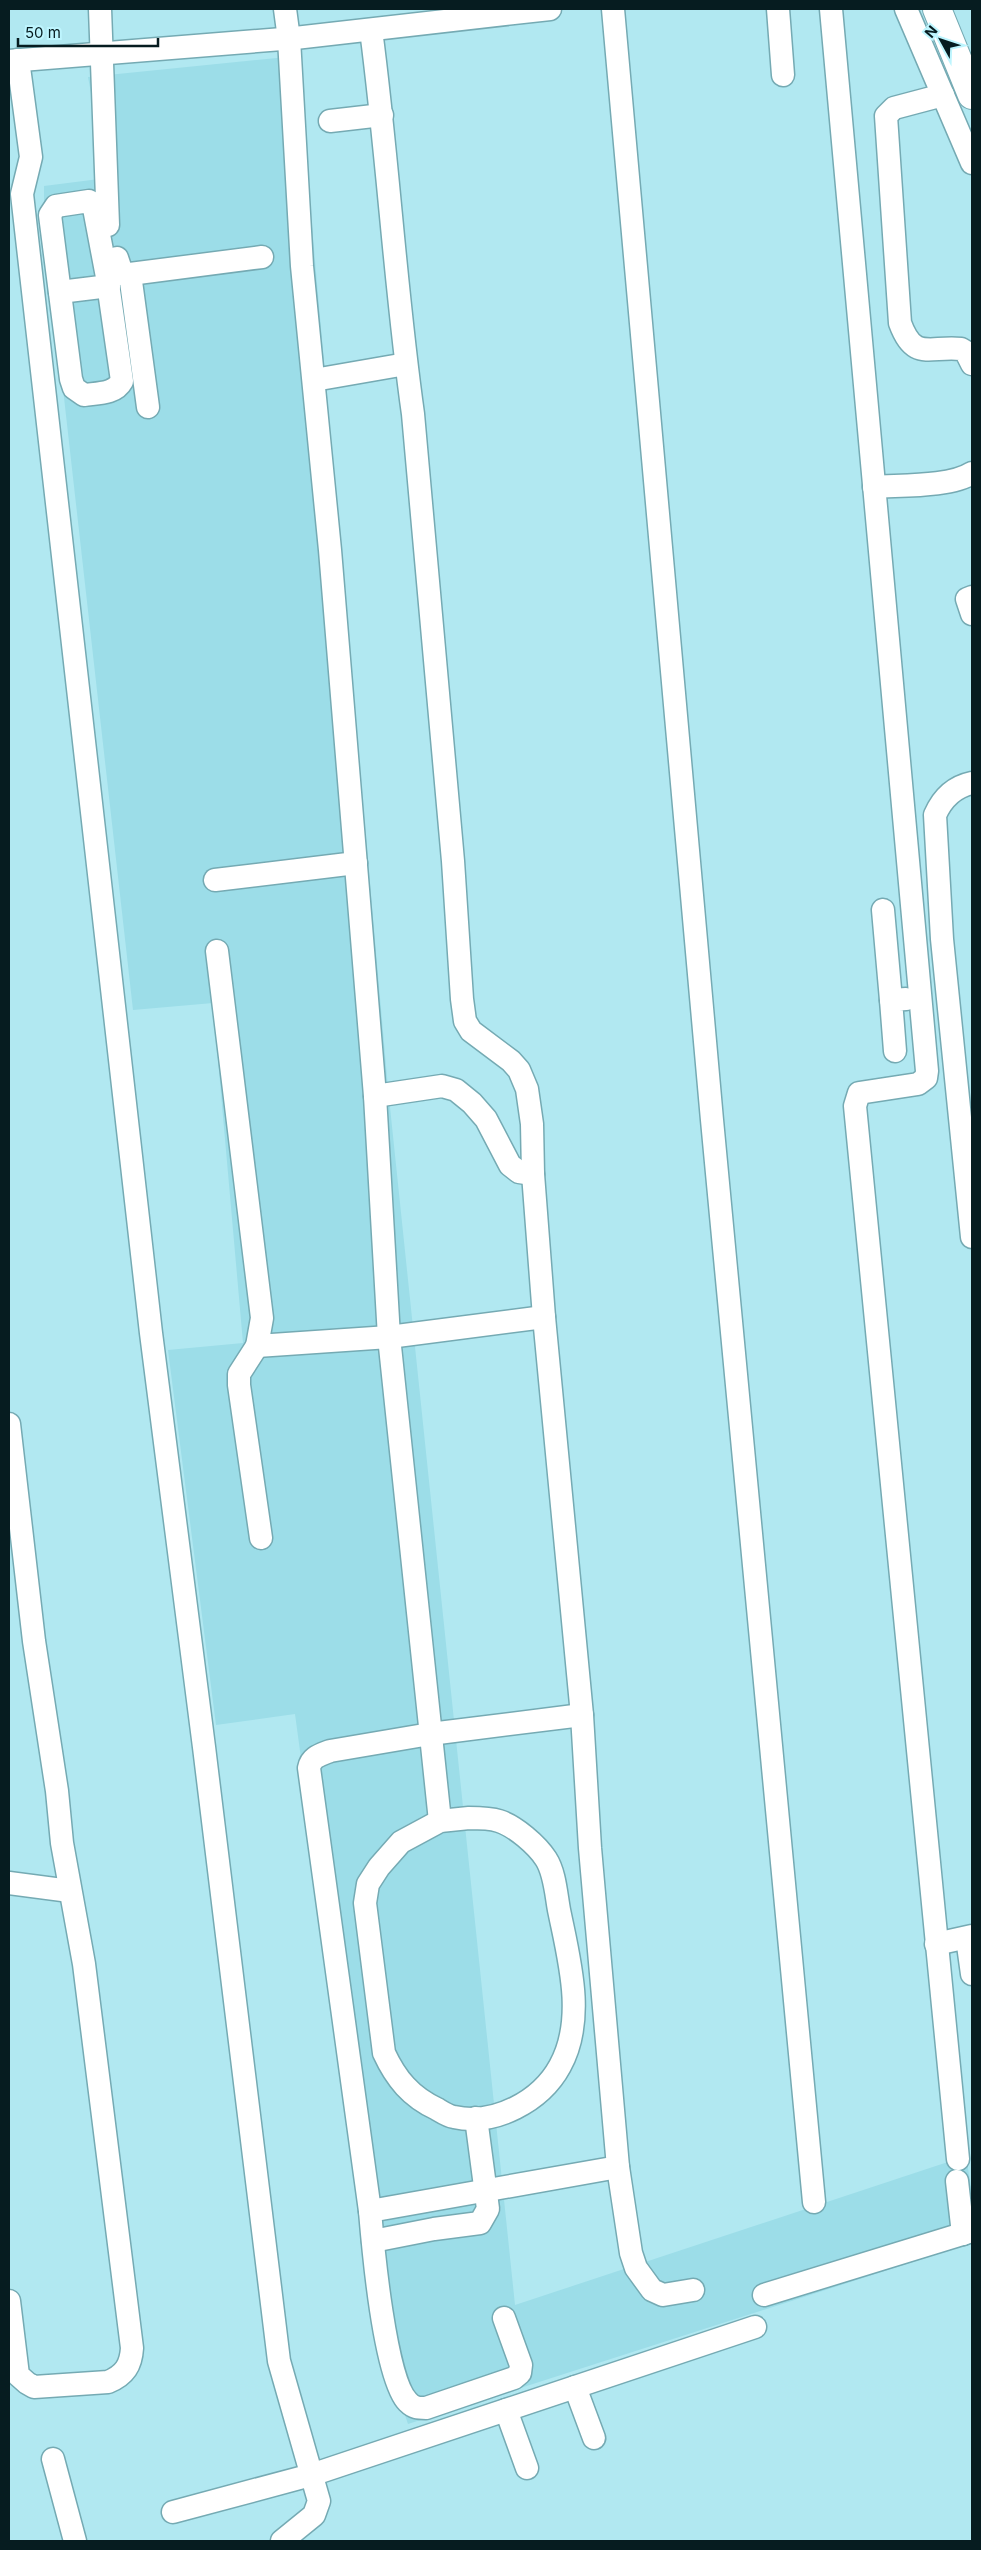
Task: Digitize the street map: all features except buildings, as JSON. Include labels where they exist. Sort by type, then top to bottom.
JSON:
[{"type":"main road","points":[[936,9],[972,94]]},
{"type":"street","points":[[100,9],[106,218],[117,277],[148,407]]},
{"type":"street","points":[[285,9],[289,39],[302,266],[314,380],[376,1096],[389,1337],[440,1821]]},
{"type":"street","points":[[282,2541],[314,2515],[319,2501],[279,2361],[276,2342],[204,1747],[151,1333],[22,194],[31,157],[13,60],[289,39],[380,22],[550,9]]},
{"type":"street","points":[[613,9],[712,1120],[814,2202]]},
{"type":"street","points":[[778,9],[783,75]]},
{"type":"street","points":[[831,9],[926,1078],[918,1084],[859,1093],[855,1106],[958,2159]]},
{"type":"street","points":[[906,9],[972,163]]},
{"type":"street","points":[[380,22],[382,115],[406,364],[413,414],[453,861],[465,1021],[480,1039],[511,1061],[524,1078],[532,1124],[533,1174],[544,1317],[582,1714],[590,1848],[618,2166],[631,2253],[636,2268],[652,2290],[663,2294],[693,2290]]},
{"type":"street","points":[[943,96],[894,108],[886,116],[900,323],[905,338],[911,346],[921,349],[961,349],[966,352],[972,364]]},
{"type":"street","points":[[330,121],[382,115]]},
{"type":"street","points":[[9,175],[22,194]]},
{"type":"street","points":[[89,201],[93,203],[117,277],[122,381],[119,387],[111,391],[84,395],[78,393],[72,378],[60,292],[50,215],[56,206],[89,201]]},
{"type":"street","points":[[60,292],[117,277],[262,257]]},
{"type":"street","points":[[314,380],[406,364]]},
{"type":"street","points":[[874,487],[940,482],[962,478],[972,473]]},
{"type":"street","points":[[972,597],[967,599],[972,614]]},
{"type":"street","points":[[972,784],[949,794],[941,801],[935,815],[942,939],[972,1237]]},
{"type":"street","points":[[215,880],[356,863]]},
{"type":"street","points":[[883,910],[895,1051]]},
{"type":"street","points":[[217,951],[262,1318],[256,1346],[239,1374],[261,1538]]},
{"type":"street","points":[[891,1000],[920,998]]},
{"type":"street","points":[[376,1096],[442,1086],[456,1090],[472,1103],[486,1119],[510,1165],[519,1172],[533,1174]]},
{"type":"street","points":[[256,1346],[389,1337],[544,1317]]},
{"type":"street","points":[[9,1424],[34,1641],[70,1891],[84,1964],[132,2348],[131,2361],[127,2369],[117,2378],[108,2382],[34,2387],[27,2384],[18,2375],[9,2301]]},
{"type":"street","points":[[504,2318],[521,2365],[520,2372],[514,2378],[426,2408],[416,2408],[407,2401],[401,2389],[387,2344],[309,1768],[314,1758],[330,1751],[430,1734],[582,1714]]},
{"type":"street","points":[[469,1818],[501,1821],[535,1847],[547,1860],[553,1878],[570,1965],[573,2004],[571,2037],[560,2066],[547,2085],[525,2103],[495,2115],[476,2118],[453,2117],[430,2106],[408,2090],[393,2072],[384,2053],[365,1902],[368,1884],[379,1867],[401,1842],[440,1821],[469,1818]]},
{"type":"street","points":[[9,1883],[70,1891]]},
{"type":"street","points":[[936,1944],[970,1937],[972,1974]]},
{"type":"street","points":[[373,2241],[434,2229],[480,2223],[488,2209],[476,2118]]},
{"type":"street","points":[[370,2211],[618,2166]]},
{"type":"street","points":[[764,2295],[968,2232],[957,2181]]},
{"type":"street","points":[[173,2512],[311,2475],[755,2327]]},
{"type":"street","points":[[575,2387],[594,2438]]},
{"type":"street","points":[[506,2410],[527,2468]]},
{"type":"street","points":[[53,2459],[75,2541]]},
{"type":"shaded area","points":[[297,56],[388,1088],[515,2305],[966,2156],[972,2193],[972,2243],[408,2424],[380,2342],[295,1714],[216,1725],[168,1350],[243,1343],[213,1003],[133,1010],[44,220],[44,186],[107,178],[88,77]]}]
